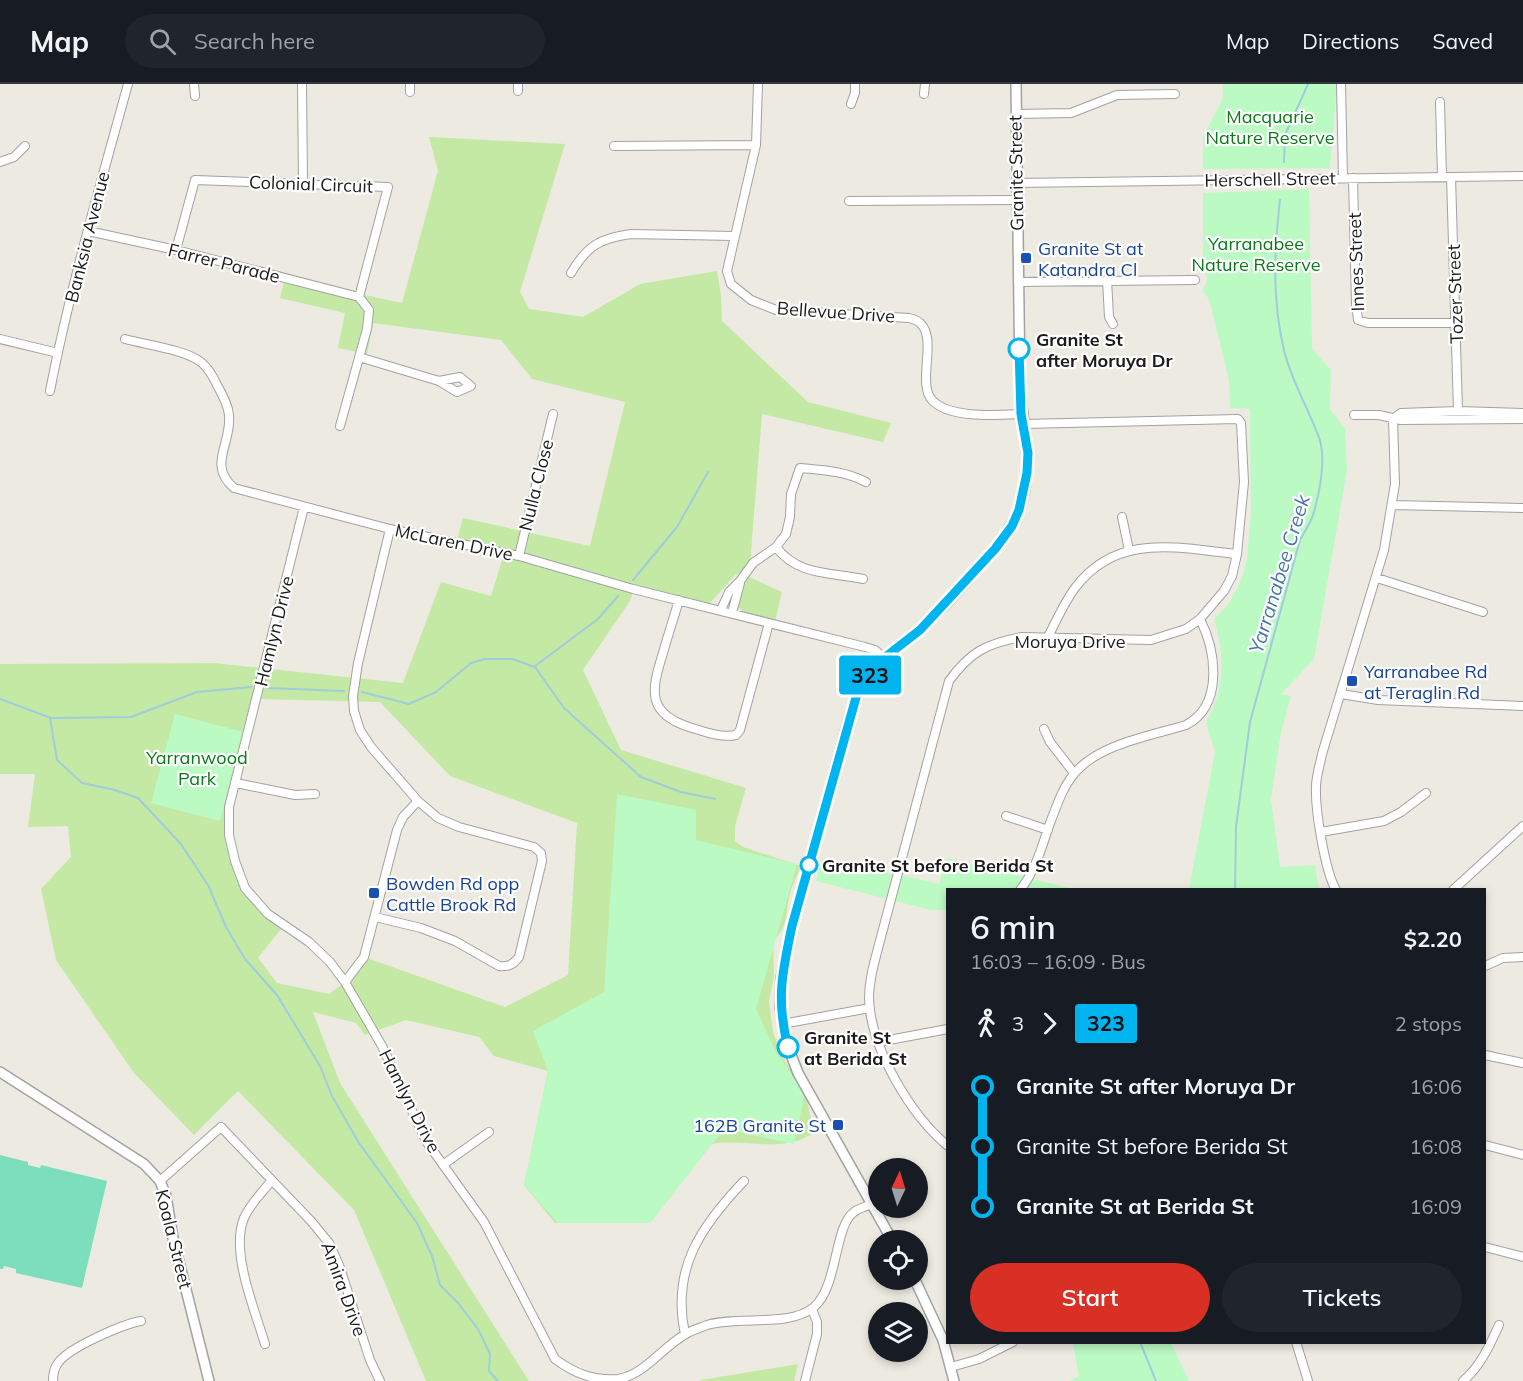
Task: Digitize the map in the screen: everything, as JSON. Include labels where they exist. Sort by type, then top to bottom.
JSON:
[{"type":"street","name":"Banksia Avenue","points":[[50,391],[88,231],[128,84]]},
{"type":"street","points":[[194,84],[195,96]]},
{"type":"street","points":[[302,84],[303,183]]},
{"type":"street","name":"Bellevue Drive","points":[[758,84],[756,145],[727,272],[730,285],[751,300],[776,310],[909,318],[921,323],[926,332],[927,390],[932,401],[943,407],[969,414],[1021,414]]},
{"type":"street","points":[[850,104],[855,93],[855,84]]},
{"type":"street","points":[[924,94],[925,84]]},
{"type":"street","name":"Granite Street","points":[[868,1199],[798,1073],[782,1024],[780,993],[792,926],[857,694],[884,658],[920,630],[995,549],[1012,526],[1019,510],[1027,473],[1028,453],[1021,414],[1016,84]]},
{"type":"street","points":[[1341,84],[1343,178]]},
{"type":"street","points":[[1016,114],[1071,113],[1117,95],[1175,94]]},
{"type":"street","points":[[1440,102],[1442,177]]},
{"type":"street","points":[[614,146],[756,145]]},
{"type":"street","points":[[0,162],[14,157],[25,146]]},
{"type":"street","name":"Herschell Street","points":[[1016,183],[1523,176]]},
{"type":"street","name":"Tozer Street","points":[[1451,177],[1458,411]]},
{"type":"street","name":"Innes Street","points":[[1353,178],[1358,320],[1368,323],[1456,323]]},
{"type":"street","name":"Colonial Circuit","points":[[176,250],[195,180],[387,187],[359,297]]},
{"type":"street","points":[[849,201],[1016,200]]},
{"type":"street","name":"Farrer Parade","points":[[88,231],[176,250],[359,297]]},
{"type":"street","points":[[571,273],[580,258],[590,248],[616,236],[631,234],[734,236]]},
{"type":"street","points":[[1107,280],[1109,317],[1113,324]]},
{"type":"street","points":[[1018,282],[1195,280]]},
{"type":"street","points":[[340,426],[367,329],[369,310],[359,297]]},
{"type":"street","points":[[0,339],[58,353]]},
{"type":"street","name":"McLaren Drive","points":[[125,339],[188,356],[201,363],[211,373],[222,393],[229,415],[229,430],[221,470],[224,480],[234,488],[390,529],[519,556],[679,600],[865,647],[874,650],[884,658]]},
{"type":"street","points":[[360,357],[439,381]]},
{"type":"street","points":[[1007,414],[1021,402]]},
{"type":"street","points":[[1393,419],[1401,413],[1458,411],[1523,413]]},
{"type":"street","name":"Nulla Close","points":[[519,556],[553,414]]},
{"type":"street","points":[[1354,415],[1379,415],[1401,420],[1523,419]]},
{"type":"street","points":[[1335,888],[1328,873],[1321,832],[1316,795],[1317,780],[1377,578],[1393,505],[1395,484],[1393,419]]},
{"type":"street","name":"Moruya Drive","points":[[946,1144],[920,1117],[887,1063],[878,1042],[870,1008],[869,989],[949,681],[961,665],[985,647],[1003,640],[1048,637],[1151,640],[1186,629],[1200,619],[1224,591],[1232,576],[1237,554],[1244,482],[1241,423],[1238,420],[1023,424]]},
{"type":"street","points":[[721,610],[729,592],[753,563],[777,547],[786,534],[789,525],[791,494],[800,468],[839,472],[866,482]]},
{"type":"street","points":[[1393,505],[1523,508]]},
{"type":"street","name":"Hamlyn Drive","points":[[304,507],[229,807],[229,835],[245,888],[268,914],[309,942],[330,962],[345,982],[382,1046],[426,1141],[484,1222],[555,1359],[572,1372],[593,1379],[619,1379],[637,1371],[685,1334],[708,1325],[732,1320],[786,1318],[812,1309]]},
{"type":"street","points":[[1122,517],[1129,549]]},
{"type":"street","points":[[375,917],[421,928],[455,940],[499,966],[507,967],[519,957],[542,861],[541,853],[534,847],[459,827],[438,818],[418,801],[371,747],[360,730],[354,711],[353,696],[358,663],[390,529]]},
{"type":"street","points":[[1048,637],[1074,589],[1083,579],[1098,565],[1129,549],[1148,546],[1237,554]]},
{"type":"street","points":[[777,547],[784,556],[799,567],[821,574],[862,579]]},
{"type":"street","points":[[1377,578],[1483,612]]},
{"type":"street","points":[[732,613],[740,581]]},
{"type":"street","points":[[679,600],[655,679],[655,698],[658,707],[674,722],[721,736],[736,735],[740,730],[769,623]]},
{"type":"street","points":[[1022,888],[1030,878],[1062,791],[1074,773],[1088,760],[1110,748],[1186,725],[1199,715],[1210,695],[1214,670],[1212,646],[1200,619]]},
{"type":"street","points":[[1341,694],[1378,700],[1523,706]]},
{"type":"street","points":[[1044,729],[1050,742],[1074,773]]},
{"type":"street","points":[[236,783],[295,795],[315,794]]},
{"type":"street","points":[[1321,832],[1384,821],[1401,812],[1426,793]]},
{"type":"street","points":[[345,982],[364,957],[397,830],[403,817],[418,801]]},
{"type":"street","points":[[1006,816],[1048,830]]},
{"type":"street","points":[[1455,888],[1523,826]]},
{"type":"street","points":[[1486,966],[1503,958],[1523,957]]},
{"type":"street","points":[[782,1024],[870,1008]]},
{"type":"street","points":[[878,1042],[946,1029]]},
{"type":"street","points":[[1486,1055],[1523,1063]]},
{"type":"street","name":"Koala Street","points":[[0,1072],[144,1164],[160,1181],[166,1196],[173,1238],[209,1381]]},
{"type":"street","name":"Amira Drive","points":[[160,1181],[221,1127],[311,1221],[329,1243],[339,1265],[370,1360],[380,1381]]},
{"type":"street","points":[[444,1164],[489,1132]]},
{"type":"street","points":[[1486,1145],[1523,1155]]},
{"type":"street","points":[[265,1344],[240,1258],[239,1238],[248,1211],[272,1181]]},
{"type":"street","points":[[685,1334],[681,1313],[681,1290],[689,1258],[705,1227],[722,1204],[744,1181]]},
{"type":"street","points":[[806,1381],[818,1322],[812,1309],[827,1286],[846,1222],[855,1212],[868,1206]]},
{"type":"street","points":[[1486,1247],[1523,1257]]},
{"type":"street","points":[[920,1290],[934,1318],[954,1381]]},
{"type":"street","points":[[53,1381],[56,1365],[70,1352],[128,1323],[141,1320]]},
{"type":"street","points":[[1463,1381],[1489,1347],[1499,1325]]},
{"type":"street","points":[[951,1366],[979,1359],[1009,1344]]},
{"type":"street","points":[[1297,1344],[1308,1381]]},
{"type":"green space","name":"Macquarie Nature Reserve","points":[[1223,84],[1337,84],[1330,168],[1203,169],[1203,137],[1223,98]]},
{"type":"green space","points":[[429,137],[565,144],[520,292],[529,309],[583,317],[640,284],[717,271],[722,321],[808,402],[891,423],[883,442],[762,414],[749,577],[782,592],[775,621],[744,612],[737,606],[748,577],[736,574],[710,603],[634,589],[630,601],[583,670],[621,750],[746,788],[735,826],[735,841],[743,847],[801,866],[790,894],[784,926],[773,942],[774,976],[769,1001],[773,1032],[782,1057],[805,1093],[813,1133],[790,1143],[711,1144],[650,1223],[555,1223],[524,1185],[548,1071],[494,1056],[479,1037],[406,1020],[365,1035],[356,1023],[313,1012],[340,1083],[529,1381],[426,1381],[354,1210],[238,1091],[194,1135],[134,1073],[56,960],[41,889],[71,857],[68,826],[28,827],[35,774],[0,774],[0,664],[214,663],[403,683],[441,582],[491,596],[504,554],[456,544],[463,518],[590,546],[625,402],[532,379],[501,340],[373,323],[367,354],[338,348],[345,313],[280,298],[285,278],[402,303],[438,171]],"holes":[[[257,699],[380,702],[450,776],[577,823],[568,975],[505,1007],[364,957],[345,982],[329,994],[277,983],[258,958],[284,925],[245,888],[229,835],[229,807]]]},
{"type":"green space","name":"Yarranabee Nature Reserve","points":[[1309,189],[1312,349],[1331,370],[1330,409],[1345,429],[1347,470],[1314,659],[1281,694],[1291,696],[1281,732],[1271,799],[1280,867],[1315,865],[1319,888],[1189,888],[1215,752],[1206,723],[1217,698],[1221,672],[1220,645],[1214,619],[1226,607],[1243,575],[1247,558],[1251,512],[1250,409],[1230,408],[1229,380],[1209,299],[1202,290],[1207,279],[1203,268],[1203,193]]},
{"type":"green space","name":"Yarranwood Park","points":[[175,714],[243,732],[220,821],[151,803]]},
{"type":"green space","points":[[617,794],[696,810],[696,840],[797,864],[756,1009],[776,1052],[805,1093],[794,1144],[724,1129],[650,1223],[558,1223],[524,1185],[548,1071],[533,1031],[604,992]]},
{"type":"green space","points":[[822,858],[939,884],[946,858],[1070,888],[946,888],[946,910],[931,910],[816,881]]},
{"type":"green space","points":[[0,1155],[28,1162],[28,1165],[40,1168],[41,1165],[107,1181],[82,1288],[16,1273],[16,1269],[4,1266],[0,1269]]},
{"type":"green space","points":[[1073,1344],[1171,1344],[1189,1381],[1069,1381],[1079,1376]]},
{"type":"green space","points":[[798,1364],[794,1381],[700,1381],[701,1380]]},
{"type":"waterway","points":[[1284,162],[1285,135],[1308,84]]},
{"type":"waterway","name":"Yarranabee Creek","points":[[1235,888],[1236,827],[1250,722],[1300,540],[1313,515],[1322,473],[1321,443],[1291,372],[1277,313],[1275,275],[1280,200]]},
{"type":"waterway","points":[[633,580],[677,527],[708,472]]},
{"type":"waterway","points":[[362,692],[409,704],[436,692],[471,663],[485,659],[513,659],[534,667],[598,619],[618,596]]},
{"type":"waterway","points":[[535,667],[564,708],[641,777],[681,792],[715,799]]},
{"type":"waterway","points":[[0,699],[51,718],[131,717],[197,692],[251,687]]},
{"type":"waterway","points":[[267,688],[344,691]]},
{"type":"waterway","points":[[50,718],[57,760],[82,783],[138,798],[181,844],[208,885],[226,927],[245,959],[277,995],[320,1066],[332,1096],[359,1143],[417,1223],[432,1256],[440,1285],[458,1303],[478,1329],[490,1354],[489,1371],[498,1381]]},
{"type":"waterway","name":"Yarranabee Creek","points":[[1141,1344],[1156,1381]]},
{"type":"bus line","name":"323","points":[[788,1047],[780,1008],[781,979],[792,926],[857,694],[884,658],[920,630],[995,549],[1012,526],[1019,510],[1027,473],[1028,453],[1021,414],[1019,349]]},
{"type":"place","name":"Granite St at Katandra Cl","points":[[1026,258]]},
{"type":"place","name":"Granite St after Moruya Dr","points":[[1019,349]]},
{"type":"place","name":"Yarranabee Rd at Teraglin Rd","points":[[1352,681]]},
{"type":"place","name":"Granite St before Berida St","points":[[809,865]]},
{"type":"place","name":"Bowden Rd opp Cattle Brook Rd","points":[[374,893]]},
{"type":"place","name":"Granite St at Berida St","points":[[788,1047]]},
{"type":"place","name":"162B Granite St","points":[[838,1125]]}]
